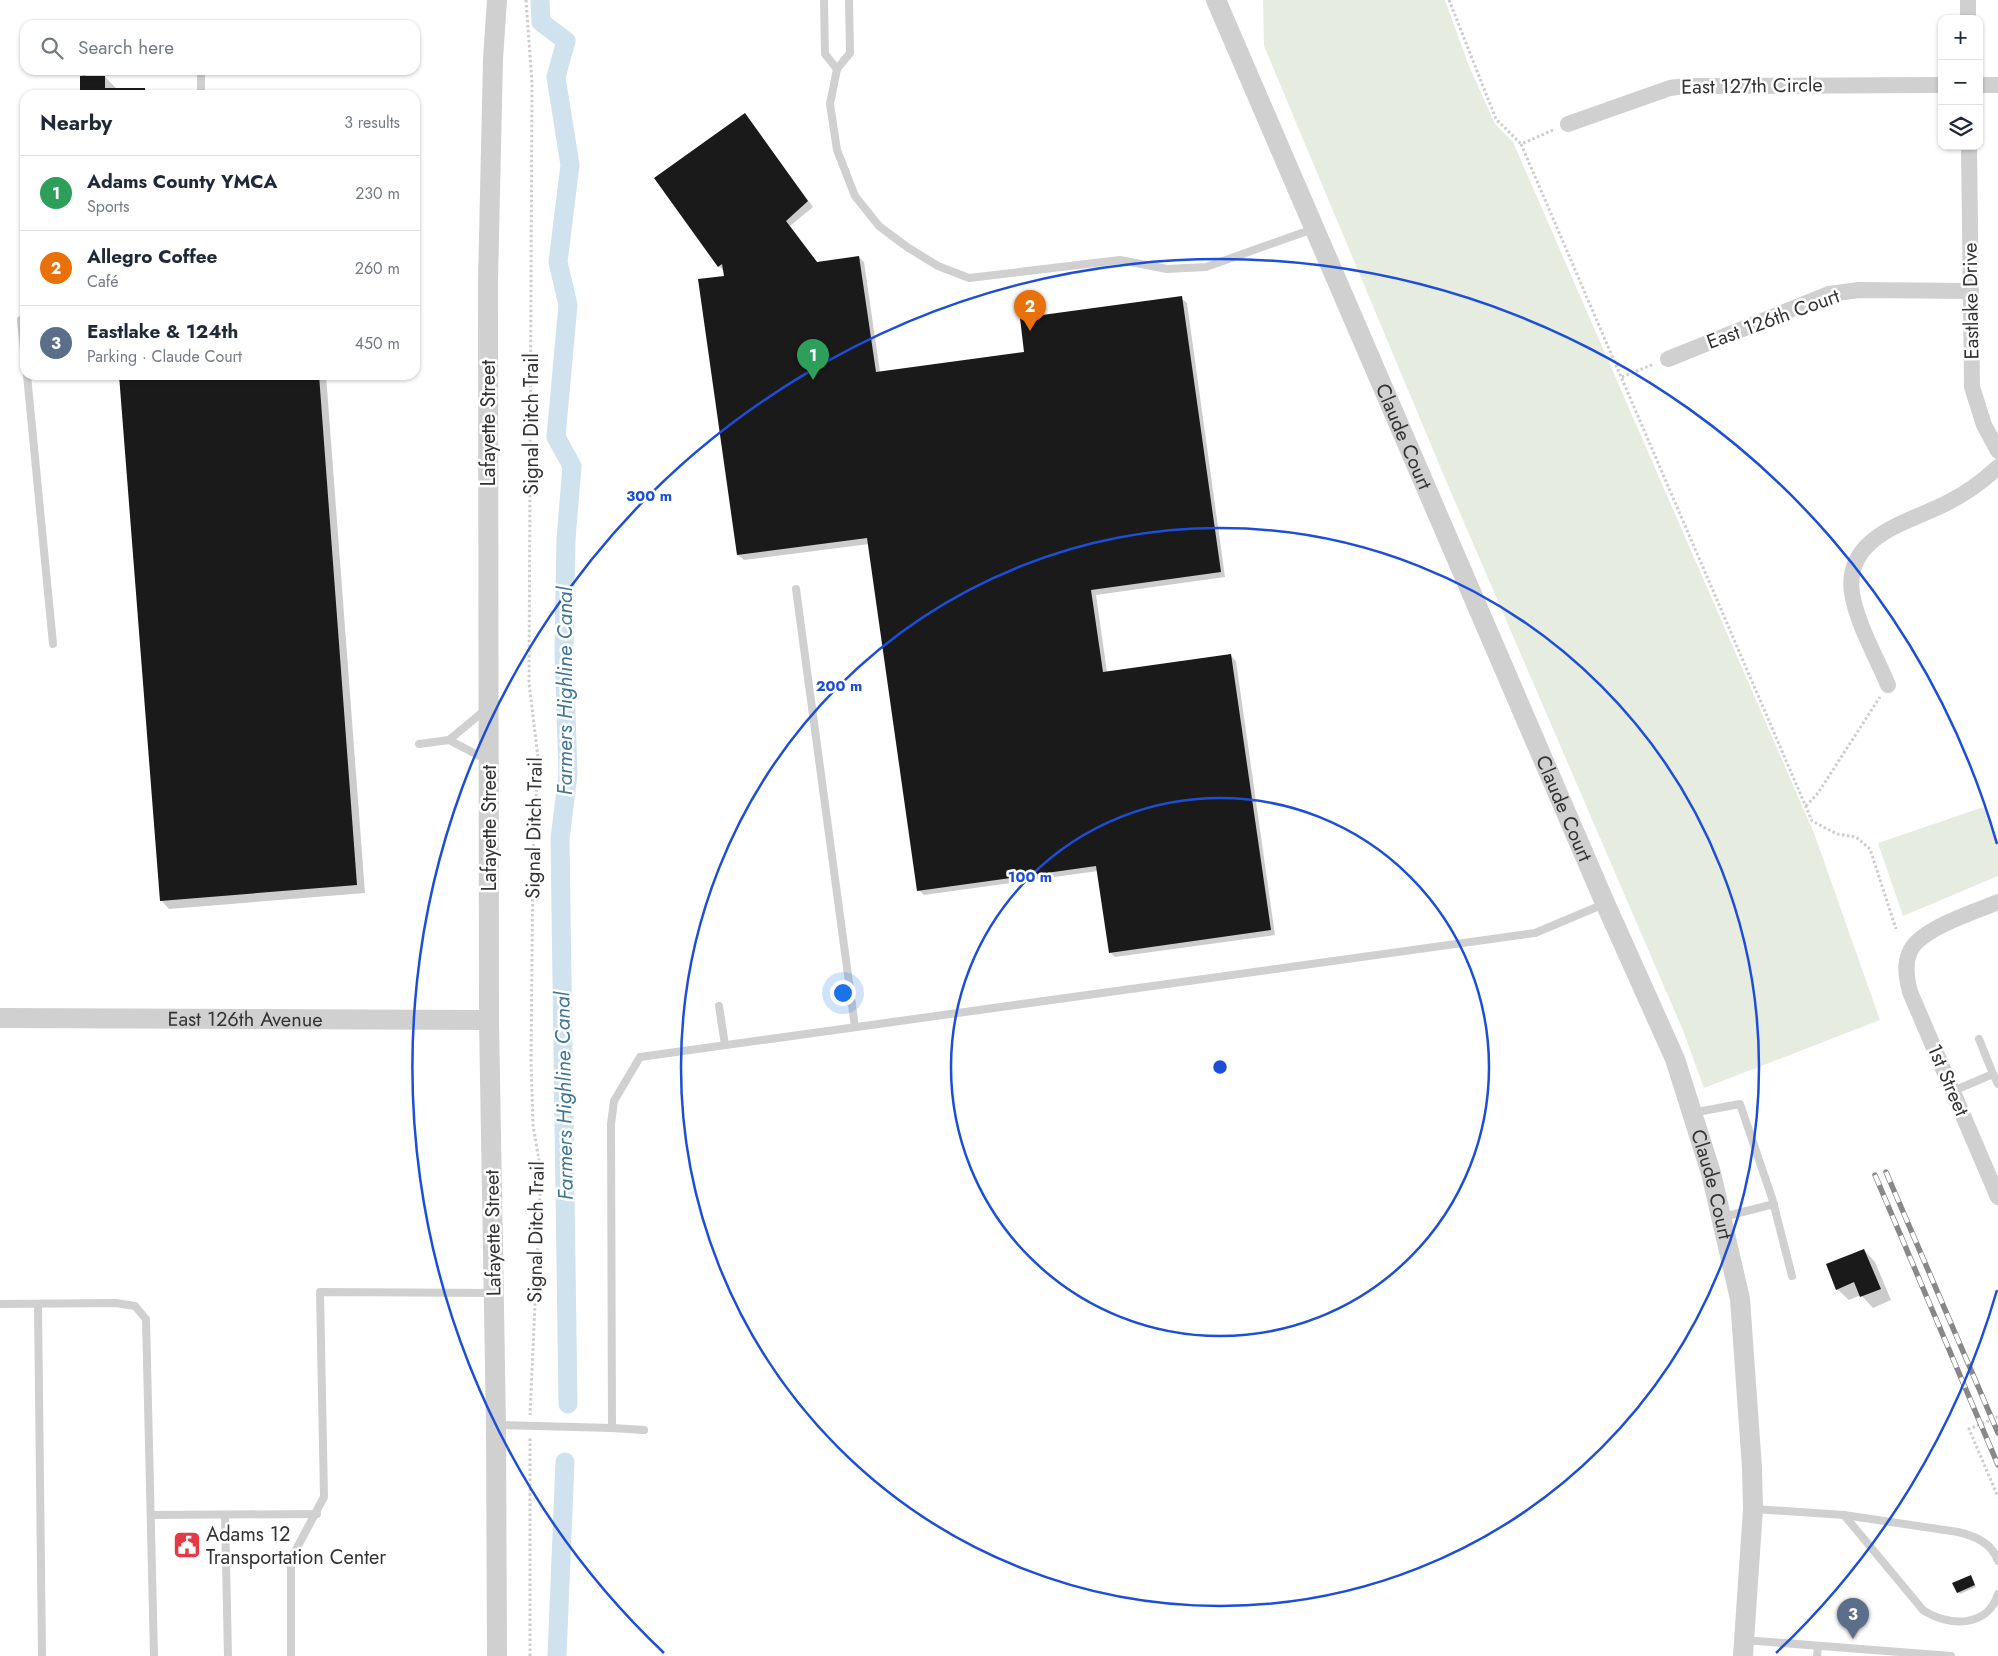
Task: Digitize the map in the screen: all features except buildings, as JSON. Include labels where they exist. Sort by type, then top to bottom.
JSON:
[{"type":"street","name":"Lafayette Street","points":[[496,1656],[496,1425],[489,1020],[488,282],[493,59],[497,0]]},
{"type":"street","name":"Claude Court","points":[[1216,0],[1313,229],[1429,491],[1605,903],[1676,1059],[1711,1173],[1740,1299],[1752,1468],[1753,1509],[1744,1648]]},
{"type":"street","points":[[1968,0],[1968,15]]},
{"type":"street","name":"East 127th Circle","points":[[1568,124],[1670,88],[1685,86],[1938,85]]},
{"type":"street","points":[[1983,85],[1998,85]]},
{"type":"street","name":"Eastlake Drive","points":[[1969,150],[1972,387],[1984,426],[1998,451]]},
{"type":"street","name":"East 126th Court","points":[[1668,359],[1829,294],[1859,290],[1971,290]]},
{"type":"street","points":[[1888,685],[1856,609],[1852,581],[1856,562],[1861,552],[1877,536],[1963,494],[1998,467]]},
{"type":"street","name":"1st Street","points":[[1998,902],[1931,931],[1913,946],[1907,960],[1910,992],[1998,1197]]},
{"type":"street","name":"East 126th Avenue","points":[[0,1018],[489,1020]]},
{"type":"lane","points":[[824,0],[825,54],[836,69]]},
{"type":"lane","points":[[849,0],[850,53],[836,69],[830,104],[837,150],[855,196],[879,226],[907,247],[938,266],[969,278],[1113,260],[1167,269],[1206,268],[1313,229]]},
{"type":"lane","points":[[202,75],[202,90]]},
{"type":"lane","points":[[27,380],[53,644]]},
{"type":"lane","points":[[796,589],[856,1027]]},
{"type":"lane","points":[[419,744],[449,740],[489,707]]},
{"type":"lane","points":[[449,740],[489,762]]},
{"type":"lane","points":[[612,1428],[611,1124],[614,1101],[640,1057],[1535,933],[1605,903]]},
{"type":"lane","points":[[719,1006],[725,1045]]},
{"type":"lane","points":[[1979,1039],[1998,1084]]},
{"type":"lane","points":[[1953,1092],[1993,1074]]},
{"type":"lane","points":[[1692,1113],[1740,1104],[1774,1204],[1792,1276]]},
{"type":"lane","points":[[1721,1217],[1774,1204]]},
{"type":"lane","points":[[291,1656],[291,1559],[317,1514],[324,1496],[320,1292],[494,1293]]},
{"type":"lane","points":[[0,1304],[116,1303],[135,1306],[146,1318],[154,1656]]},
{"type":"lane","points":[[38,1304],[42,1656]]},
{"type":"lane","points":[[496,1425],[644,1430]]},
{"type":"lane","points":[[1753,1509],[1844,1515],[1973,1535],[1986,1544],[1998,1562]]},
{"type":"lane","points":[[225,1514],[228,1656]]},
{"type":"lane","points":[[151,1515],[317,1514]]},
{"type":"lane","points":[[1844,1515],[1923,1610],[1935,1618],[1949,1622],[1963,1622],[1977,1618],[1988,1609],[1998,1594]]},
{"type":"lane","points":[[1744,1648],[1818,1646],[1951,1656]]},
{"type":"lane","points":[[1817,1656],[1818,1646]]},
{"type":"path","name":"Signal Ditch Trail","points":[[526,0],[532,84],[529,683],[538,758],[533,854],[531,1061],[533,1125],[541,1172],[530,1426],[530,1656]]},
{"type":"path","points":[[1449,0],[1496,119],[1521,144],[1812,821],[1836,834],[1856,837],[1870,848],[1896,929]]},
{"type":"path","points":[[1521,144],[1568,124]]},
{"type":"path","points":[[1622,377],[1668,359]]},
{"type":"path","points":[[1806,806],[1818,793],[1888,685]]},
{"type":"path","points":[[1998,1417],[1969,1429],[1998,1497]]},
{"type":"shaded area","points":[[1263,0],[1445,0],[1469,66],[1495,124],[1513,142],[1814,833],[1880,1020],[1704,1088],[1682,1028],[1447,483],[1264,46]]},
{"type":"shaded area","points":[[1984,807],[1998,839],[1998,876],[1903,916],[1878,843]]},
{"type":"waterway","name":"Farmers Highline Canal","points":[[540,0],[541,22],[566,41],[556,77],[570,165],[558,262],[568,305],[556,437],[572,466],[566,539],[564,653],[568,774],[560,839],[568,1404]]},
{"type":"waterway","name":"Farmers Highline Canal","points":[[557,1656],[565,1462]]},
{"type":"railway","points":[[1886,1172],[1998,1433]]},
{"type":"railway","points":[[1875,1175],[1998,1465]]},
{"type":"place","name":"Allegro Coffee","points":[[1030,331]]},
{"type":"place","name":"Adams County YMCA","points":[[813,380]]},
{"type":"place","name":"Adams 12 Transportation Center","points":[[187,1545]]},
{"type":"place","name":"Eastlake & 124th","points":[[1853,1639]]}]
